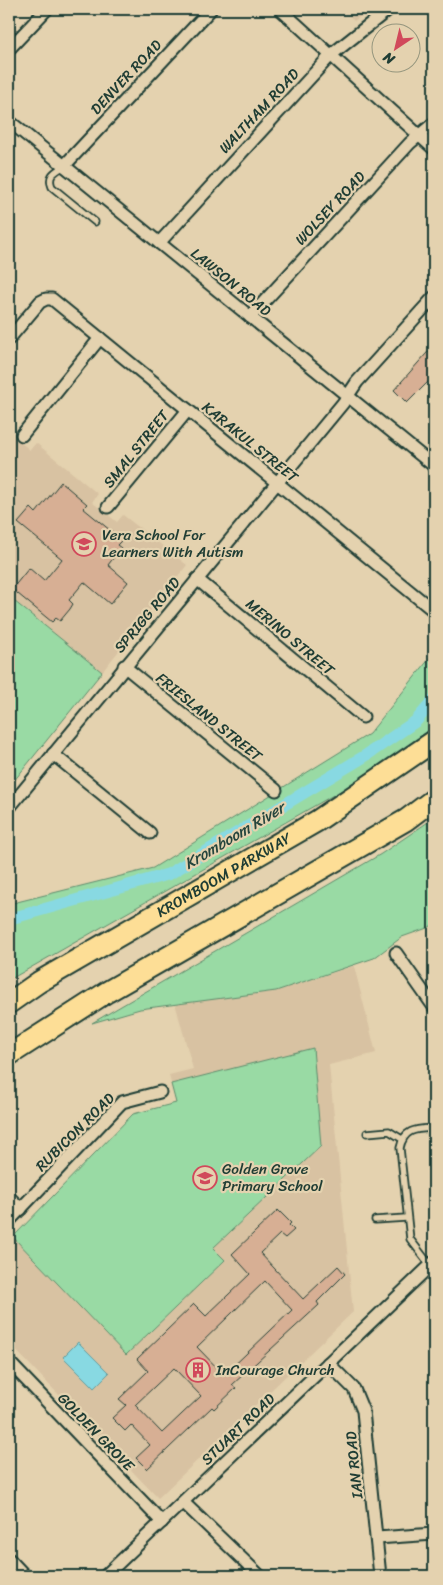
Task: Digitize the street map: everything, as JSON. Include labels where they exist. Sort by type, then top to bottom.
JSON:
[{"type":"highway","name":"KROMBOOM PARKWAY","points":[[9,1003],[39,982],[317,821],[434,741]]},
{"type":"highway","points":[[9,1055],[107,992],[406,820],[434,799]]},
{"type":"highway","points":[[9,992],[39,982]]},
{"type":"street","points":[[9,49],[47,9]]},
{"type":"street","name":"DENVER ROAD","points":[[64,166],[211,9]]},
{"type":"street","points":[[280,9],[434,149]]},
{"type":"street","name":"WALTHAM ROAD","points":[[159,243],[330,56],[389,9]]},
{"type":"street","name":"LAWSON ROAD","points":[[9,121],[434,466]]},
{"type":"street","name":"WOLSEY ROAD","points":[[250,317],[419,135],[434,123]]},
{"type":"street","name":"SPRIGG ROAD","points":[[9,808],[124,666],[277,483],[357,382],[434,297]]},
{"type":"street","name":"KARAKUL STREET","points":[[9,339],[46,299],[52,299],[434,611]]},
{"type":"street","points":[[22,435],[100,338]]},
{"type":"street","name":"SMAL STREET","points":[[108,507],[188,410]]},
{"type":"street","name":"MERINO STREET","points":[[197,579],[363,717]]},
{"type":"street","name":"FRIESLAND STREET","points":[[124,666],[276,790]]},
{"type":"street","points":[[53,754],[150,833]]},
{"type":"street","points":[[396,953],[434,1007]]},
{"type":"street","name":"RUBICON ROAD","points":[[9,1221],[122,1102],[160,1092]]},
{"type":"street","points":[[9,1197],[21,1209]]},
{"type":"street","name":"STUART ROAD","points":[[105,1576],[184,1503],[432,1264]]},
{"type":"street","name":"GOLDEN GROVE","points":[[9,1362],[162,1522]]},
{"type":"street","name":"IAN ROAD","points":[[328,1363],[354,1389],[364,1411],[380,1576]]},
{"type":"street","points":[[184,1503],[260,1576]]},
{"type":"street","points":[[377,1538],[434,1534]]},
{"type":"street","points":[[9,1559],[25,1576]]},
{"type":"lane","points":[[64,166],[52,174],[50,179],[52,187],[95,222]]},
{"type":"lane","points":[[432,1264],[410,1239],[406,1218],[400,1148],[406,1132],[414,1129],[434,1128]]},
{"type":"lane","points":[[367,1133],[388,1131],[402,1139]]},
{"type":"lane","points":[[375,1220],[406,1218]]},
{"type":"shaded area","points":[[344,9],[370,9],[354,21]]},
{"type":"shaded area","name":"Vera School For Learners With Autism","points":[[9,433],[30,450],[36,443],[98,494],[92,502],[117,522],[123,515],[187,565],[102,672],[9,597]]},
{"type":"shaded area","name":"Golden Grove Primary School","points":[[354,966],[376,1053],[329,1065],[353,1312],[158,1498],[9,1343],[9,1242],[133,1114],[176,1103],[169,1075],[193,1069],[175,1003],[276,991]]},
{"type":"green space","points":[[9,597],[102,672],[9,787]]},
{"type":"green space","points":[[434,653],[434,727],[351,785],[9,980],[9,904],[153,868],[369,734]]},
{"type":"green space","points":[[434,818],[434,922],[430,927],[402,937],[374,958],[276,991],[140,1009],[92,1023],[381,854]]},
{"type":"green space","points":[[313,1048],[321,1146],[213,1248],[225,1260],[126,1355],[13,1237],[133,1114],[176,1103],[171,1084]]},
{"type":"water","points":[[78,1342],[109,1373],[94,1388],[63,1357]]},
{"type":"building","points":[[434,345],[434,376],[407,403],[394,390]]},
{"type":"building","points":[[61,482],[87,504],[83,508],[122,540],[117,545],[121,548],[108,565],[128,582],[110,604],[84,582],[69,600],[73,604],[70,609],[60,621],[56,618],[52,622],[12,589],[29,568],[44,581],[62,559],[18,523],[31,508],[36,513]]},
{"type":"building","points":[[278,1210],[291,1223],[289,1225],[294,1230],[285,1238],[280,1234],[260,1253],[303,1299],[338,1266],[345,1274],[317,1302],[319,1305],[232,1385],[236,1388],[214,1409],[212,1407],[147,1469],[136,1458],[150,1445],[131,1425],[125,1431],[112,1418],[126,1405],[119,1399],[148,1371],[137,1359],[194,1304],[206,1316],[250,1274],[232,1254]],"holes":[[[265,1281],[292,1310],[224,1375],[197,1347]],[[174,1368],[201,1396],[162,1433],[135,1405]]]},
{"type":"waterway","name":"Kromboom River","points":[[9,919],[169,874],[365,756],[416,721],[434,700]]},
{"type":"place","name":"Vera School For Learners With Autism","points":[[84,544]]},
{"type":"place","name":"Golden Grove Primary School","points":[[205,1178]]},
{"type":"place","name":"InCourage Church","points":[[198,1370]]}]
